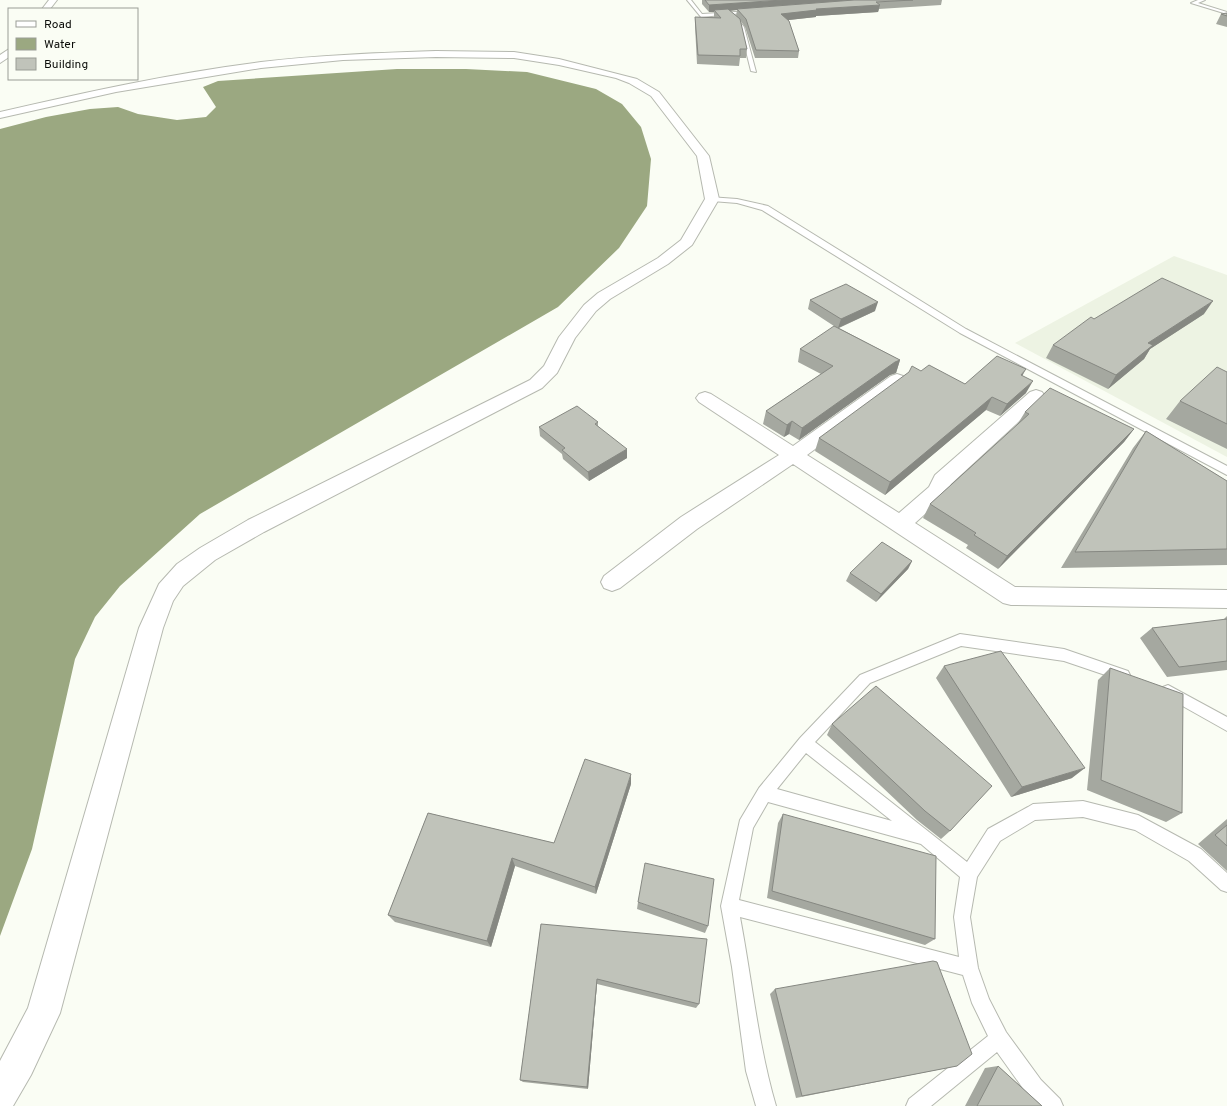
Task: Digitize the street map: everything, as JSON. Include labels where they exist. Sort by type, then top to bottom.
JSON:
[{"type":"street","points":[[47,8],[53,0]]},
{"type":"street","points":[[0,60],[8,53]]},
{"type":"street","points":[[0,115],[116,90],[276,64],[343,57],[421,54],[522,56],[559,62],[619,76],[633,81],[655,94],[703,156],[708,190],[712,199],[687,242],[663,261],[604,296],[590,308],[567,337],[551,369],[536,384],[256,526],[211,552],[187,569],[166,591],[151,628],[43,1014],[19,1063],[0,1093]]},
{"type":"street","points":[[612,582],[689,523],[793,455],[897,380]]},
{"type":"street","points":[[900,524],[938,491],[942,480],[1036,396]]},
{"type":"street","points":[[705,398],[1011,596],[1227,598]]},
{"type":"lane","points":[[1203,0],[1192,3],[1227,13]]},
{"type":"lane","points":[[690,1],[698,2]]},
{"type":"lane","points":[[690,1],[701,16],[761,12]]},
{"type":"lane","points":[[729,14],[742,27],[754,71]]},
{"type":"lane","points":[[712,199],[737,202],[765,208],[963,331],[1227,471]]},
{"type":"lane","points":[[766,1106],[756,1071],[741,967],[729,906],[746,826],[764,793],[805,743],[866,679],[960,640],[1064,655],[1138,681]]},
{"type":"lane","points":[[1153,686],[1175,693],[1227,724]]},
{"type":"lane","points":[[805,743],[969,874]]},
{"type":"lane","points":[[764,793],[927,839]]},
{"type":"lane","points":[[1053,1106],[1034,1087],[999,1039],[981,1003],[969,968],[962,917],[969,874],[994,835],[1033,812],[1083,809],[1138,823],[1195,855],[1227,884]]},
{"type":"lane","points":[[729,906],[969,968]]},
{"type":"lane","points":[[916,1106],[999,1039]]},
{"type":"shaded area","points":[[1174,256],[1227,275],[1227,457],[1015,343]]},
{"type":"water","points":[[397,69],[466,69],[527,72],[596,89],[622,104],[641,127],[651,159],[647,206],[619,248],[558,307],[200,514],[120,586],[95,617],[75,659],[32,849],[0,936],[0,129],[46,117],[90,109],[118,107],[138,114],[177,120],[206,117],[216,107],[203,87],[218,81]]},
{"type":"building","points":[[705,0],[783,0],[709,5]]},
{"type":"building","points":[[854,0],[913,0],[876,2],[880,5],[816,9],[817,10],[781,14],[789,21],[799,51],[756,50],[746,19],[737,9]]},
{"type":"building","points":[[728,9],[740,19],[747,49],[740,49],[740,56],[698,55],[695,17],[721,18],[714,10]]},
{"type":"building","points":[[1162,278],[1213,301],[1148,343],[1153,345],[1116,375],[1053,345],[1091,317],[1094,319]]},
{"type":"building","points":[[846,284],[878,302],[841,319],[810,300]]},
{"type":"building","points":[[834,326],[900,360],[895,362],[802,428],[792,421],[787,425],[766,411],[833,366],[800,349]]},
{"type":"building","points":[[997,356],[1026,369],[1021,375],[1033,381],[1007,404],[992,397],[890,482],[819,438],[909,372],[912,366],[921,371],[929,365],[965,384]]},
{"type":"building","points":[[1217,367],[1227,372],[1227,424],[1180,401]]},
{"type":"building","points":[[1050,388],[1134,429],[1007,556],[974,535],[976,533],[930,504],[1029,414],[1025,412]]},
{"type":"building","points":[[577,406],[598,422],[595,424],[627,449],[588,472],[562,450],[565,448],[539,427]]},
{"type":"building","points":[[1146,431],[1227,481],[1227,549],[1075,552]]},
{"type":"building","points":[[882,542],[912,561],[881,594],[850,573]]},
{"type":"building","points":[[1227,619],[1227,661],[1179,667],[1152,628]]},
{"type":"building","points":[[1001,651],[1085,768],[1022,787],[944,666]]},
{"type":"building","points":[[1110,668],[1183,694],[1182,813],[1101,780]]},
{"type":"building","points":[[876,686],[992,786],[950,831],[925,811],[832,724]]},
{"type":"building","points":[[585,759],[631,774],[595,887],[512,858],[487,941],[388,915],[428,813],[554,843]]},
{"type":"building","points":[[783,814],[936,856],[935,939],[772,891]]},
{"type":"building","points":[[1227,825],[1227,846],[1215,835]]},
{"type":"building","points":[[645,863],[714,879],[708,926],[638,902]]},
{"type":"building","points":[[541,924],[707,939],[699,1004],[597,979],[587,1087],[520,1080]]},
{"type":"building","points":[[933,961],[937,962],[972,1054],[957,1066],[802,1096],[775,989]]},
{"type":"building","points":[[998,1066],[1042,1106],[977,1106]]}]
